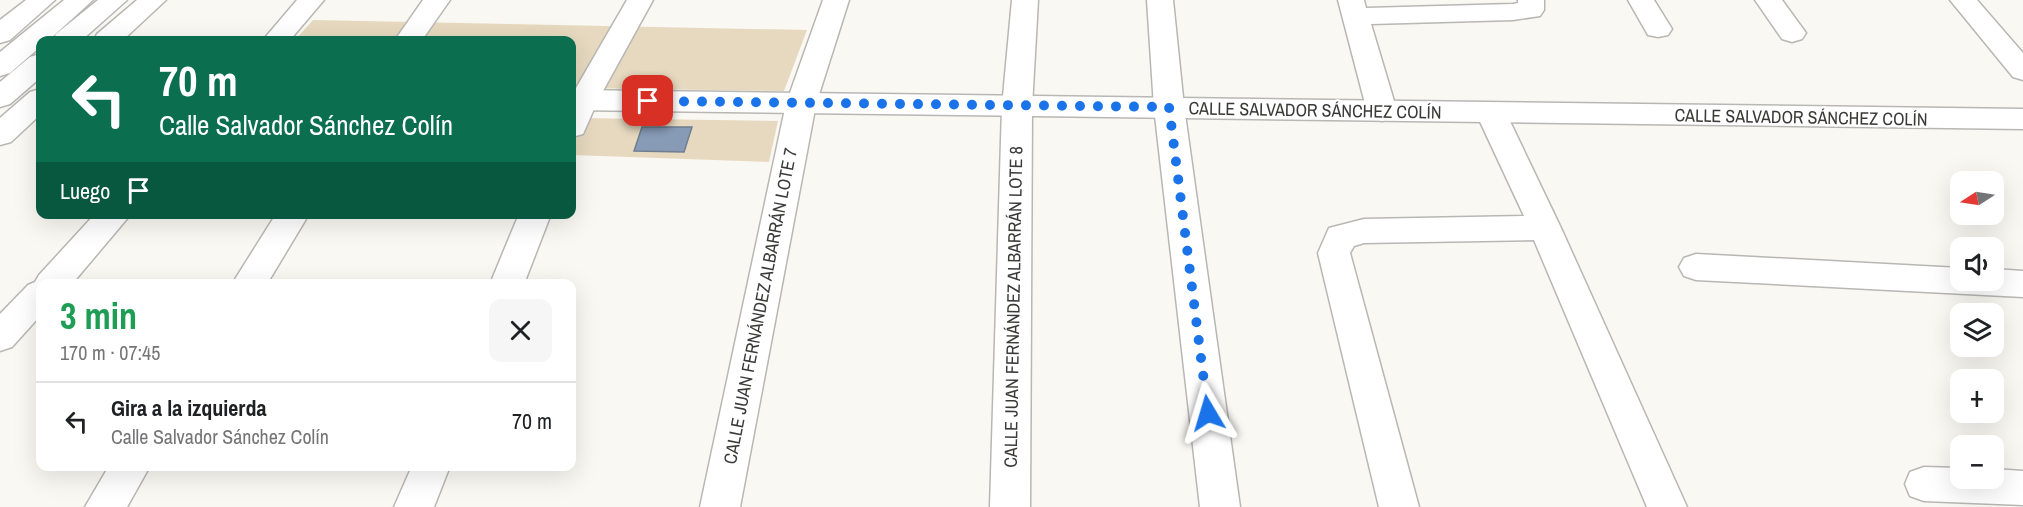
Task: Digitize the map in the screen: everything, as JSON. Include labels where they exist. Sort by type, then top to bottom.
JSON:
[{"type":"street","points":[[0,34],[42,0]]},
{"type":"street","points":[[37,36],[80,0]]},
{"type":"street","points":[[71,36],[114,0]]},
{"type":"street","points":[[112,36],[153,0]]},
{"type":"street","points":[[280,36],[311,0]]},
{"type":"street","points":[[411,36],[437,0]]},
{"type":"street","points":[[577,100],[640,0]]},
{"type":"street","name":"CALLE JUAN FERNÁNDEZ ALBARRÁN LOTE 7","points":[[720,507],[801,104],[836,0]]},
{"type":"street","name":"CALLE JUAN FERNÁNDEZ ALBARRÁN LOTE 8","points":[[1010,507],[1017,107],[1025,0]]},
{"type":"street","points":[[1160,0],[1169,107],[1220,507]]},
{"type":"street","points":[[1382,111],[1353,8],[1513,12],[1532,10],[1531,0]]},
{"type":"street","points":[[1641,0],[1658,29]]},
{"type":"street","points":[[1768,0],[1791,33]]},
{"type":"street","points":[[1963,0],[2023,71]]},
{"type":"street","points":[[0,67],[36,37]]},
{"type":"street","points":[[0,98],[36,66]]},
{"type":"street","name":"CALLE SALVADOR SÁNCHEZ COLÍN","points":[[577,100],[2023,119]]},
{"type":"street","points":[[0,135],[36,103]]},
{"type":"street","points":[[1491,113],[1545,228],[1667,507]]},
{"type":"street","points":[[56,279],[111,219]]},
{"type":"street","points":[[252,279],[290,219]]},
{"type":"street","points":[[509,279],[534,219]]},
{"type":"street","points":[[1399,507],[1334,253],[1341,237],[1364,231],[1545,228]]},
{"type":"street","points":[[1696,267],[2023,284]]},
{"type":"street","points":[[0,337],[36,298]]},
{"type":"street","points":[[105,507],[128,471]]},
{"type":"street","points":[[414,507],[429,471]]},
{"type":"street","points":[[1924,484],[2023,488]]},
{"type":"shaded area","points":[[313,20],[807,30],[784,91],[576,88],[576,36],[299,36]]},
{"type":"shaded area","points":[[581,118],[778,121],[769,162],[576,155],[576,131]]},
{"type":"water","points":[[642,127],[692,127],[684,152],[634,151]]},
{"type":"route","points":[[648,101],[1169,107],[1208,413]]}]
